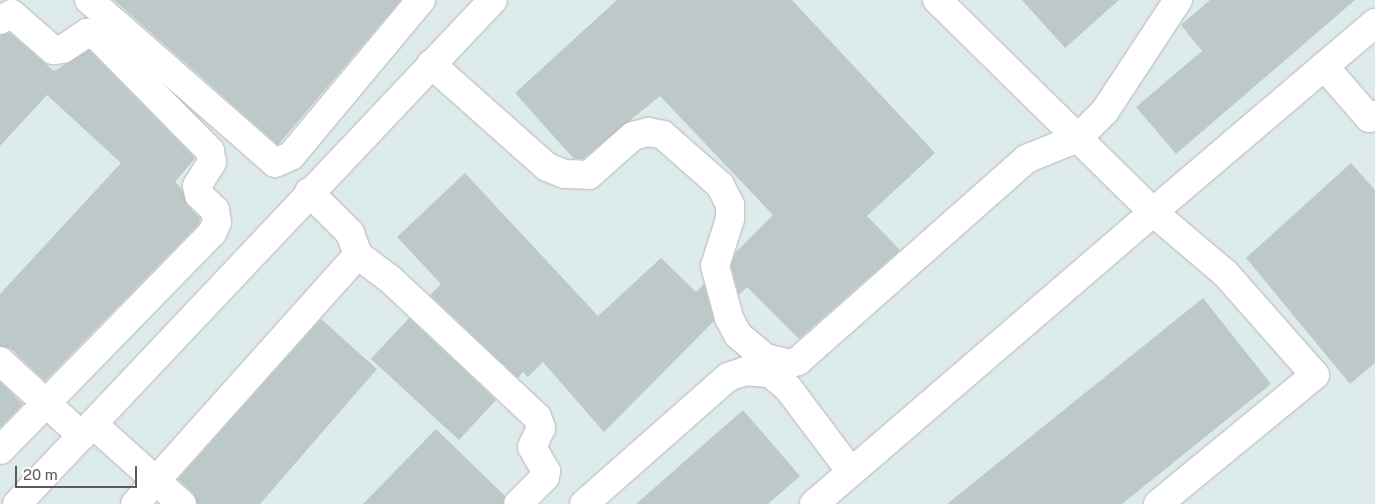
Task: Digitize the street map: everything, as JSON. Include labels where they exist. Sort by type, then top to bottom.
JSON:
[{"type":"street","points":[[89,0],[275,163],[291,156],[421,0]]},
{"type":"street","points":[[17,504],[309,192],[493,0]]},
{"type":"street","points":[[937,0],[1153,212],[1226,274],[1315,376],[1158,504]]},
{"type":"street","points":[[431,64],[547,167],[564,174],[589,175],[633,136],[648,132],[663,135],[720,185],[730,205],[730,219],[715,266],[728,318],[738,335],[765,358],[778,363],[798,361],[1026,159],[1078,138],[1105,111],[1178,0]]},
{"type":"street","points":[[0,20],[12,14],[53,50],[63,49],[87,33],[98,37],[210,151],[212,162],[197,186],[199,195],[215,210],[217,222],[212,233],[44,402],[0,450]]},
{"type":"street","points":[[814,504],[1375,23]]},
{"type":"street","points":[[1324,66],[1369,118],[1375,115]]},
{"type":"street","points":[[309,192],[350,233],[358,255],[388,278],[537,417],[541,428],[532,447],[546,470],[545,476],[518,504]]},
{"type":"street","points":[[135,504],[157,482],[358,255]]},
{"type":"street","points":[[0,361],[44,402],[88,430],[157,482],[182,504]]},
{"type":"street","points":[[584,504],[728,377],[745,371],[770,373],[788,388],[851,472]]},
{"type":"building","points":[[114,0],[401,0],[278,145]]},
{"type":"building","points":[[617,0],[792,0],[935,153],[867,216],[900,250],[799,339],[747,287],[739,295],[731,266],[736,252],[773,215],[660,96],[583,159],[574,159],[515,93]]},
{"type":"building","points":[[1022,0],[1119,0],[1065,48]]},
{"type":"building","points":[[1210,0],[1355,0],[1176,154],[1136,107],[1202,51],[1181,25]]},
{"type":"building","points":[[10,33],[54,71],[89,50],[195,158],[175,182],[182,189],[188,206],[200,218],[199,224],[45,381],[11,349],[0,346],[0,294],[121,163],[47,95],[0,146],[0,35]]},
{"type":"building","points":[[1351,163],[1375,190],[1375,363],[1350,384],[1246,258]]},
{"type":"building","points":[[465,173],[598,316],[661,258],[696,292],[704,284],[714,321],[604,432],[543,362],[528,377],[523,372],[518,378],[430,295],[441,284],[397,237]]},
{"type":"building","points":[[1203,298],[1271,384],[1122,504],[947,504]]},
{"type":"building","points":[[409,318],[496,400],[459,440],[371,359]]},
{"type":"building","points":[[321,319],[377,369],[260,504],[197,504],[193,493],[178,479]]},
{"type":"building","points":[[0,382],[23,404],[0,428]]},
{"type":"building","points":[[743,410],[800,476],[768,504],[636,504]]},
{"type":"building","points":[[436,429],[505,496],[503,504],[363,504]]}]
